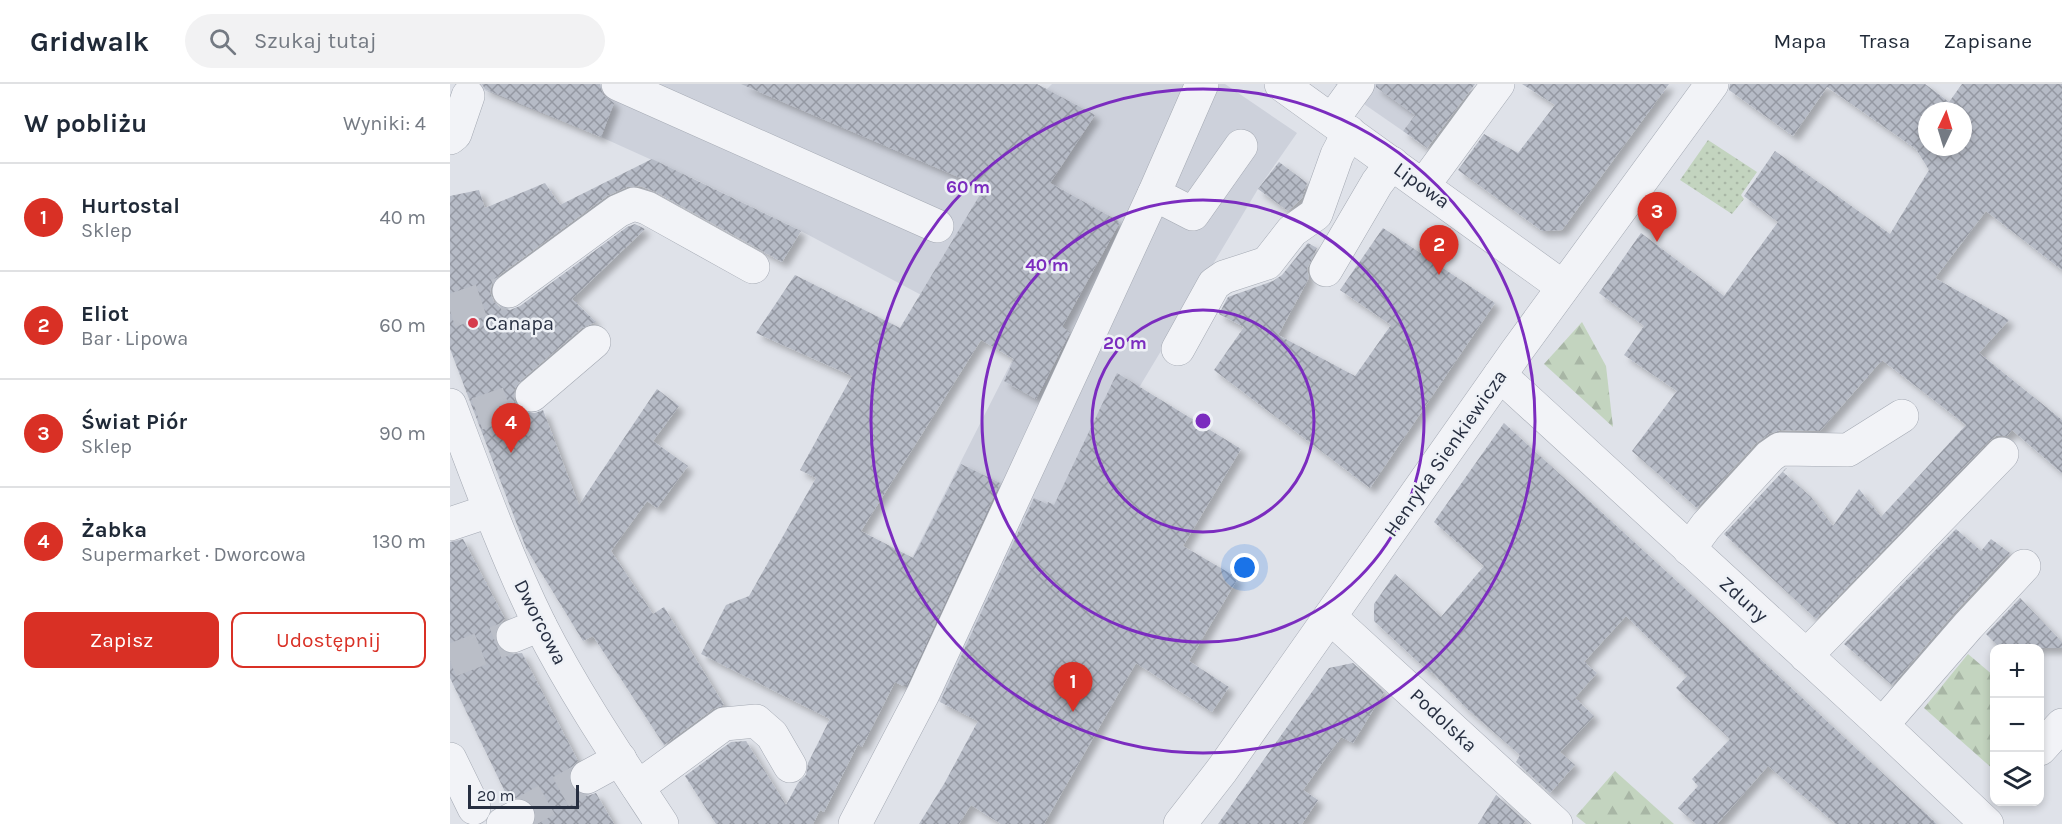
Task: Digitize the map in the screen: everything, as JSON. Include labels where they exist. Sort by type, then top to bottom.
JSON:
[{"type":"street","points":[[618,84],[938,226]]},
{"type":"street","points":[[855,824],[923,694],[1154,194],[1202,84]]},
{"type":"street","name":"Lipowa","points":[[1281,84],[1563,287]]},
{"type":"street","points":[[1178,349],[1214,284],[1224,277],[1267,263],[1292,231],[1316,214],[1337,155],[1340,126],[1358,84]]},
{"type":"street","points":[[1423,186],[1498,84]]},
{"type":"street","name":"Henryka Sienkiewicza","points":[[1180,824],[1222,770],[1500,375],[1712,84]]},
{"type":"street","points":[[450,138],[455,134],[468,96]]},
{"type":"street","points":[[1154,194],[1193,214],[1241,146]]},
{"type":"street","points":[[1326,270],[1377,183],[1392,164]]},
{"type":"street","points":[[509,291],[618,211],[634,204],[647,208],[753,267]]},
{"type":"street","points":[[532,395],[594,342]]},
{"type":"street","name":"Zduny","points":[[1500,375],[1882,725],[1986,812]]},
{"type":"street","name":"Dworcowa","points":[[461,413],[527,630],[573,684],[662,824]]},
{"type":"street","points":[[1689,549],[1706,526],[1770,456],[1780,449],[1848,450],[1902,416]]},
{"type":"street","points":[[1806,656],[2002,454]]},
{"type":"street","points":[[450,524],[489,511]]},
{"type":"street","points":[[1882,725],[1968,626],[2024,567]]},
{"type":"street","name":"Podolska","points":[[1330,617],[1556,824]]},
{"type":"street","points":[[638,787],[724,724],[756,721],[772,735],[790,766]]},
{"type":"street","points":[[2044,745],[2062,725]]},
{"type":"street","points":[[450,759],[474,808]]},
{"type":"street","points":[[587,777],[620,759]]},
{"type":"shaded area","points":[[469,84],[1035,84],[1047,89],[1052,84],[1225,84],[1297,133],[1258,189],[1134,396],[1051,582],[978,721],[895,682],[859,662],[1019,347],[801,231],[694,179],[601,137]]},
{"type":"shaded area","points":[[1335,84],[1437,84],[1403,131]]},
{"type":"green space","points":[[1708,140],[1757,172],[1741,195],[1744,199],[1732,214],[1680,180]]},
{"type":"green space","points":[[1582,322],[1606,366],[1613,427],[1544,364]]},
{"type":"green space","points":[[1968,654],[1990,673],[1990,766],[1924,708]]},
{"type":"green space","points":[[1615,771],[1674,824],[1586,824],[1576,816]]},
{"type":"building","points":[[482,84],[600,84],[603,95],[614,103],[601,137],[485,89]]},
{"type":"building","points":[[741,84],[1037,84],[1095,115],[1050,183],[1120,222],[1062,327],[1070,332],[1036,399],[1004,381],[1014,359],[981,340],[861,531],[913,558],[961,464],[1000,483],[907,685],[903,686],[895,682],[862,747],[858,744],[824,812],[820,810],[813,824],[716,824],[685,776],[731,742],[746,741],[786,805],[798,783],[806,775],[808,763],[830,719],[701,654],[726,605],[749,596],[816,478],[800,470],[852,376],[756,333],[795,275],[900,328],[984,188]]},
{"type":"building","points":[[1376,84],[1475,84],[1427,148],[1403,131],[1415,115],[1376,87]]},
{"type":"building","points":[[1522,84],[1669,84],[1562,230],[1542,231],[1458,170],[1484,134],[1518,153],[1555,105]]},
{"type":"building","points":[[1730,84],[1925,84],[1949,102],[1918,102],[1918,152],[1827,87],[1793,136],[1729,90]]},
{"type":"building","points":[[1962,84],[2062,84],[2062,270],[1986,211],[1935,278],[2009,320],[1979,353],[2062,420],[2062,473],[2012,430],[2007,436],[1996,436],[1816,619],[1724,534],[1786,468],[1783,472],[1811,497],[1833,526],[1859,489],[1881,517],[1966,425],[1882,360],[1820,431],[1780,430],[1769,434],[1756,443],[1697,508],[1632,451],[1677,391],[1624,355],[1644,326],[1599,293],[1641,233],[1724,296],[1778,222],[1744,196],[1775,151],[1890,234],[1929,170],[1920,156],[1972,156],[1972,102],[1949,102]]},
{"type":"building","points":[[652,159],[801,231],[782,262],[656,192],[640,186],[627,187],[607,196],[498,276],[492,283],[490,292],[494,302],[501,308],[510,310],[520,306],[627,227],[635,224],[645,229],[572,299],[596,322],[582,328],[520,381],[515,388],[514,398],[517,407],[525,412],[535,413],[543,410],[579,505],[657,389],[679,406],[653,441],[688,466],[657,508],[647,501],[611,551],[653,614],[664,607],[724,705],[713,709],[664,745],[593,636],[583,641],[526,548],[450,349],[450,196],[479,190],[485,208],[545,183],[560,205]]},
{"type":"building","points":[[1279,162],[1307,183],[1302,198],[1288,211],[1258,189]]},
{"type":"building","points":[[1383,228],[1495,303],[1370,488],[1214,370],[1244,327],[1219,314],[1228,297],[1273,281],[1282,275],[1308,243],[1317,248],[1307,269],[1309,278],[1278,335],[1355,376],[1391,325],[1340,290]]},
{"type":"building","points":[[1117,373],[1241,449],[1183,546],[1238,578],[1189,661],[1229,687],[1212,712],[1136,663],[1044,824],[1001,824],[971,805],[959,824],[919,824],[944,784],[978,721],[940,702],[1034,498],[1054,505]]},
{"type":"building","points":[[1504,423],[1937,824],[1836,824],[1768,766],[1717,824],[1696,824],[1678,808],[1698,786],[1692,779],[1730,739],[1676,688],[1687,676],[1626,616],[1584,662],[1597,673],[1575,698],[1594,716],[1560,752],[1575,765],[1550,793],[1516,762],[1520,755],[1465,707],[1432,672],[1430,673],[1374,621],[1374,604],[1395,574],[1441,617],[1484,566],[1434,522]]},
{"type":"building","points":[[1956,529],[1981,551],[1991,539],[2010,553],[1892,685],[1844,644]]},
{"type":"building","points":[[463,539],[505,619],[498,625],[495,633],[496,644],[502,651],[510,654],[522,653],[578,761],[571,768],[568,777],[570,785],[578,793],[587,796],[596,793],[614,824],[535,824],[537,816],[535,808],[528,800],[519,797],[509,800],[450,678],[450,542]]},
{"type":"building","points":[[2020,598],[2062,642],[2062,648],[2044,648],[2044,644],[1996,644],[1986,634]]},
{"type":"building","points":[[1353,663],[1384,692],[1353,743],[1341,737],[1303,790],[1318,800],[1302,824],[1218,824],[1329,668]]},
{"type":"building","points":[[1496,795],[1525,821],[1523,824],[1478,824]]},
{"type":"tunnel","points":[[450,311],[509,291]]},
{"type":"tunnel","points":[[477,414],[532,395]]},
{"type":"tunnel","points":[[450,661],[513,636]]},
{"type":"tunnel","points":[[518,816],[587,777]]},
{"type":"place","name":"Świat Piór","points":[[1657,242]]},
{"type":"place","name":"Eliot","points":[[1439,275]]},
{"type":"place","name":"Canapa","points":[[473,323]]},
{"type":"place","name":"Żabka","points":[[511,453]]},
{"type":"place","name":"Hurtostal","points":[[1073,712]]}]
